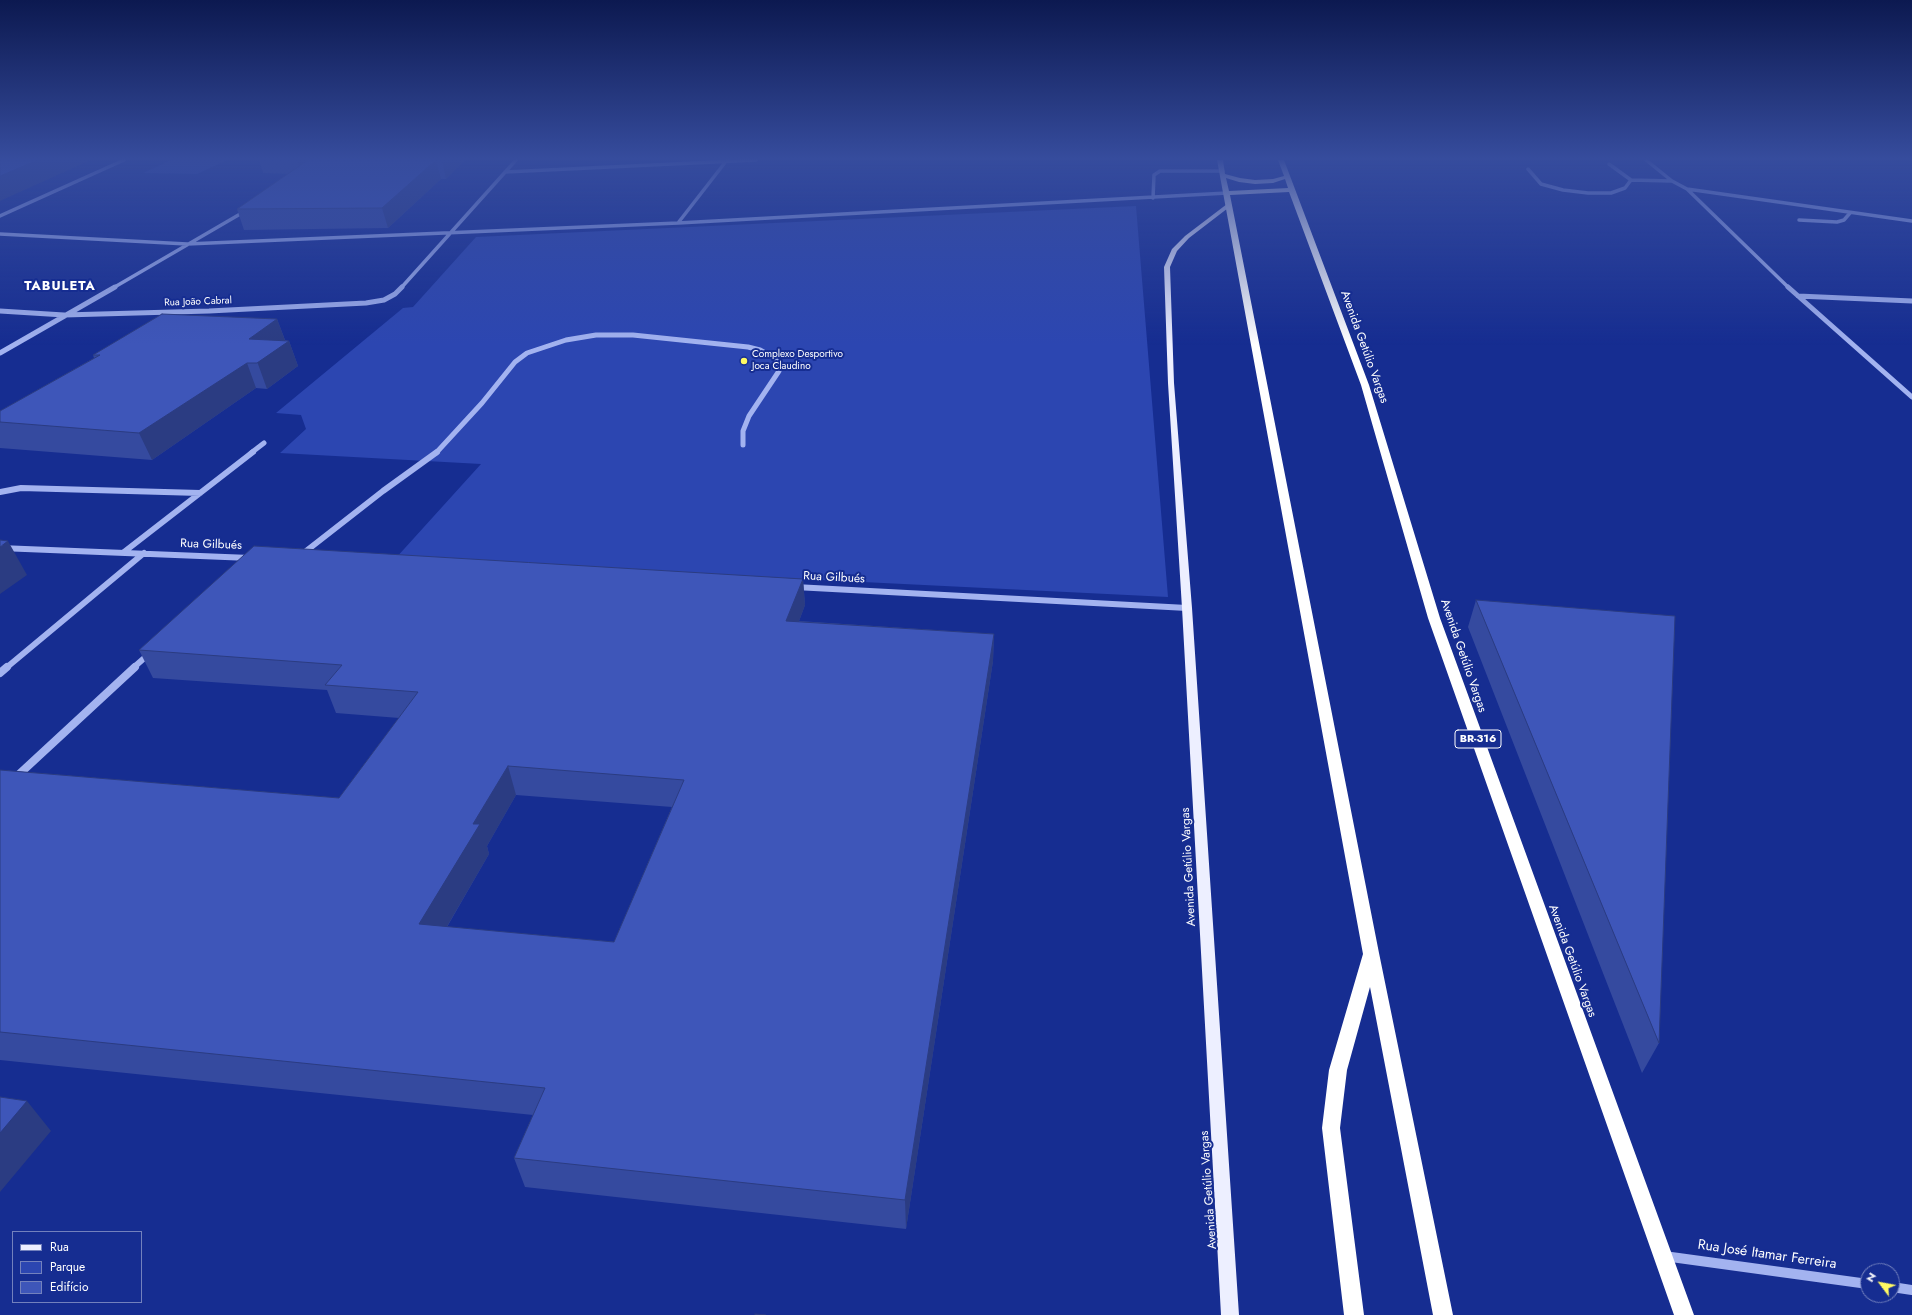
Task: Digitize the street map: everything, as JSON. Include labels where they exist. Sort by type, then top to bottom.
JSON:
[{"type":"highway","points":[[1232,221],[1371,953],[1444,1315]]},
{"type":"highway","name":"Avenida Getúlio Vargas","points":[[1304,221],[1365,385],[1434,618],[1684,1315]]},
{"type":"highway","points":[[1354,1315],[1331,1128],[1338,1070],[1371,953]]},
{"type":"main road","name":"Avenida Getúlio Vargas","points":[[1203,221],[1174,250],[1167,267],[1171,383],[1187,608],[1230,1315]]},
{"type":"street","points":[[0,353],[227,221]]},
{"type":"street","points":[[450,233],[460,221]]},
{"type":"street","points":[[0,234],[188,244],[709,221]]},
{"type":"street","points":[[1720,221],[1798,296],[1912,397]]},
{"type":"street","points":[[1825,221],[1839,221]]},
{"type":"street","name":"Rua João Cabral","points":[[0,311],[64,315],[366,303],[381,301],[395,294],[450,233]]},
{"type":"street","points":[[1798,296],[1912,301]]},
{"type":"street","points":[[302,561],[294,560],[388,488],[433,456],[482,403],[515,362],[527,353],[566,340],[596,335],[633,335],[748,347],[760,350],[770,355],[779,364],[779,371],[749,416],[743,431],[743,445]]},
{"type":"street","points":[[124,552],[264,443]]},
{"type":"street","points":[[0,492],[21,488],[200,493]]},
{"type":"street","name":"Rua Gilbués","points":[[0,548],[255,558],[246,563]]},
{"type":"street","points":[[0,673],[144,553]]},
{"type":"street","name":"Rua Gilbués","points":[[790,587],[1187,608]]},
{"type":"street","points":[[9,784],[153,650]]},
{"type":"street","name":"Rua José Itamar Ferreira","points":[[1662,1255],[1860,1283]]},
{"type":"street","points":[[1900,1288],[1912,1290]]},
{"type":"green space","name":"Complexo Desportivo Joca Claudino","points":[[809,221],[1137,221],[1168,597],[395,559],[481,464],[280,453],[306,429],[301,415],[276,413],[403,308],[413,307],[476,237]]},
{"type":"building","points":[[162,314],[277,319],[249,339],[289,341],[257,363],[247,363],[139,433],[0,422],[0,411],[100,355],[93,355]]},
{"type":"building","points":[[0,540],[8,541],[0,547]]},
{"type":"building","points":[[254,546],[803,579],[786,621],[994,634],[905,1200],[514,1158],[545,1088],[0,1032],[0,770],[339,798],[418,692],[325,685],[342,665],[139,650]],"holes":[[[508,766],[684,780],[614,942],[419,924],[480,824],[473,824]]]},
{"type":"building","points":[[1476,600],[1675,616],[1659,1043]]},
{"type":"building","points":[[0,1097],[27,1101],[0,1133]]},
{"type":"place","name":"Complexo Desportivo Joca Claudino","points":[[744,361]]},
{"type":"district","name":"TABULETA","points":[[60,287]]}]
